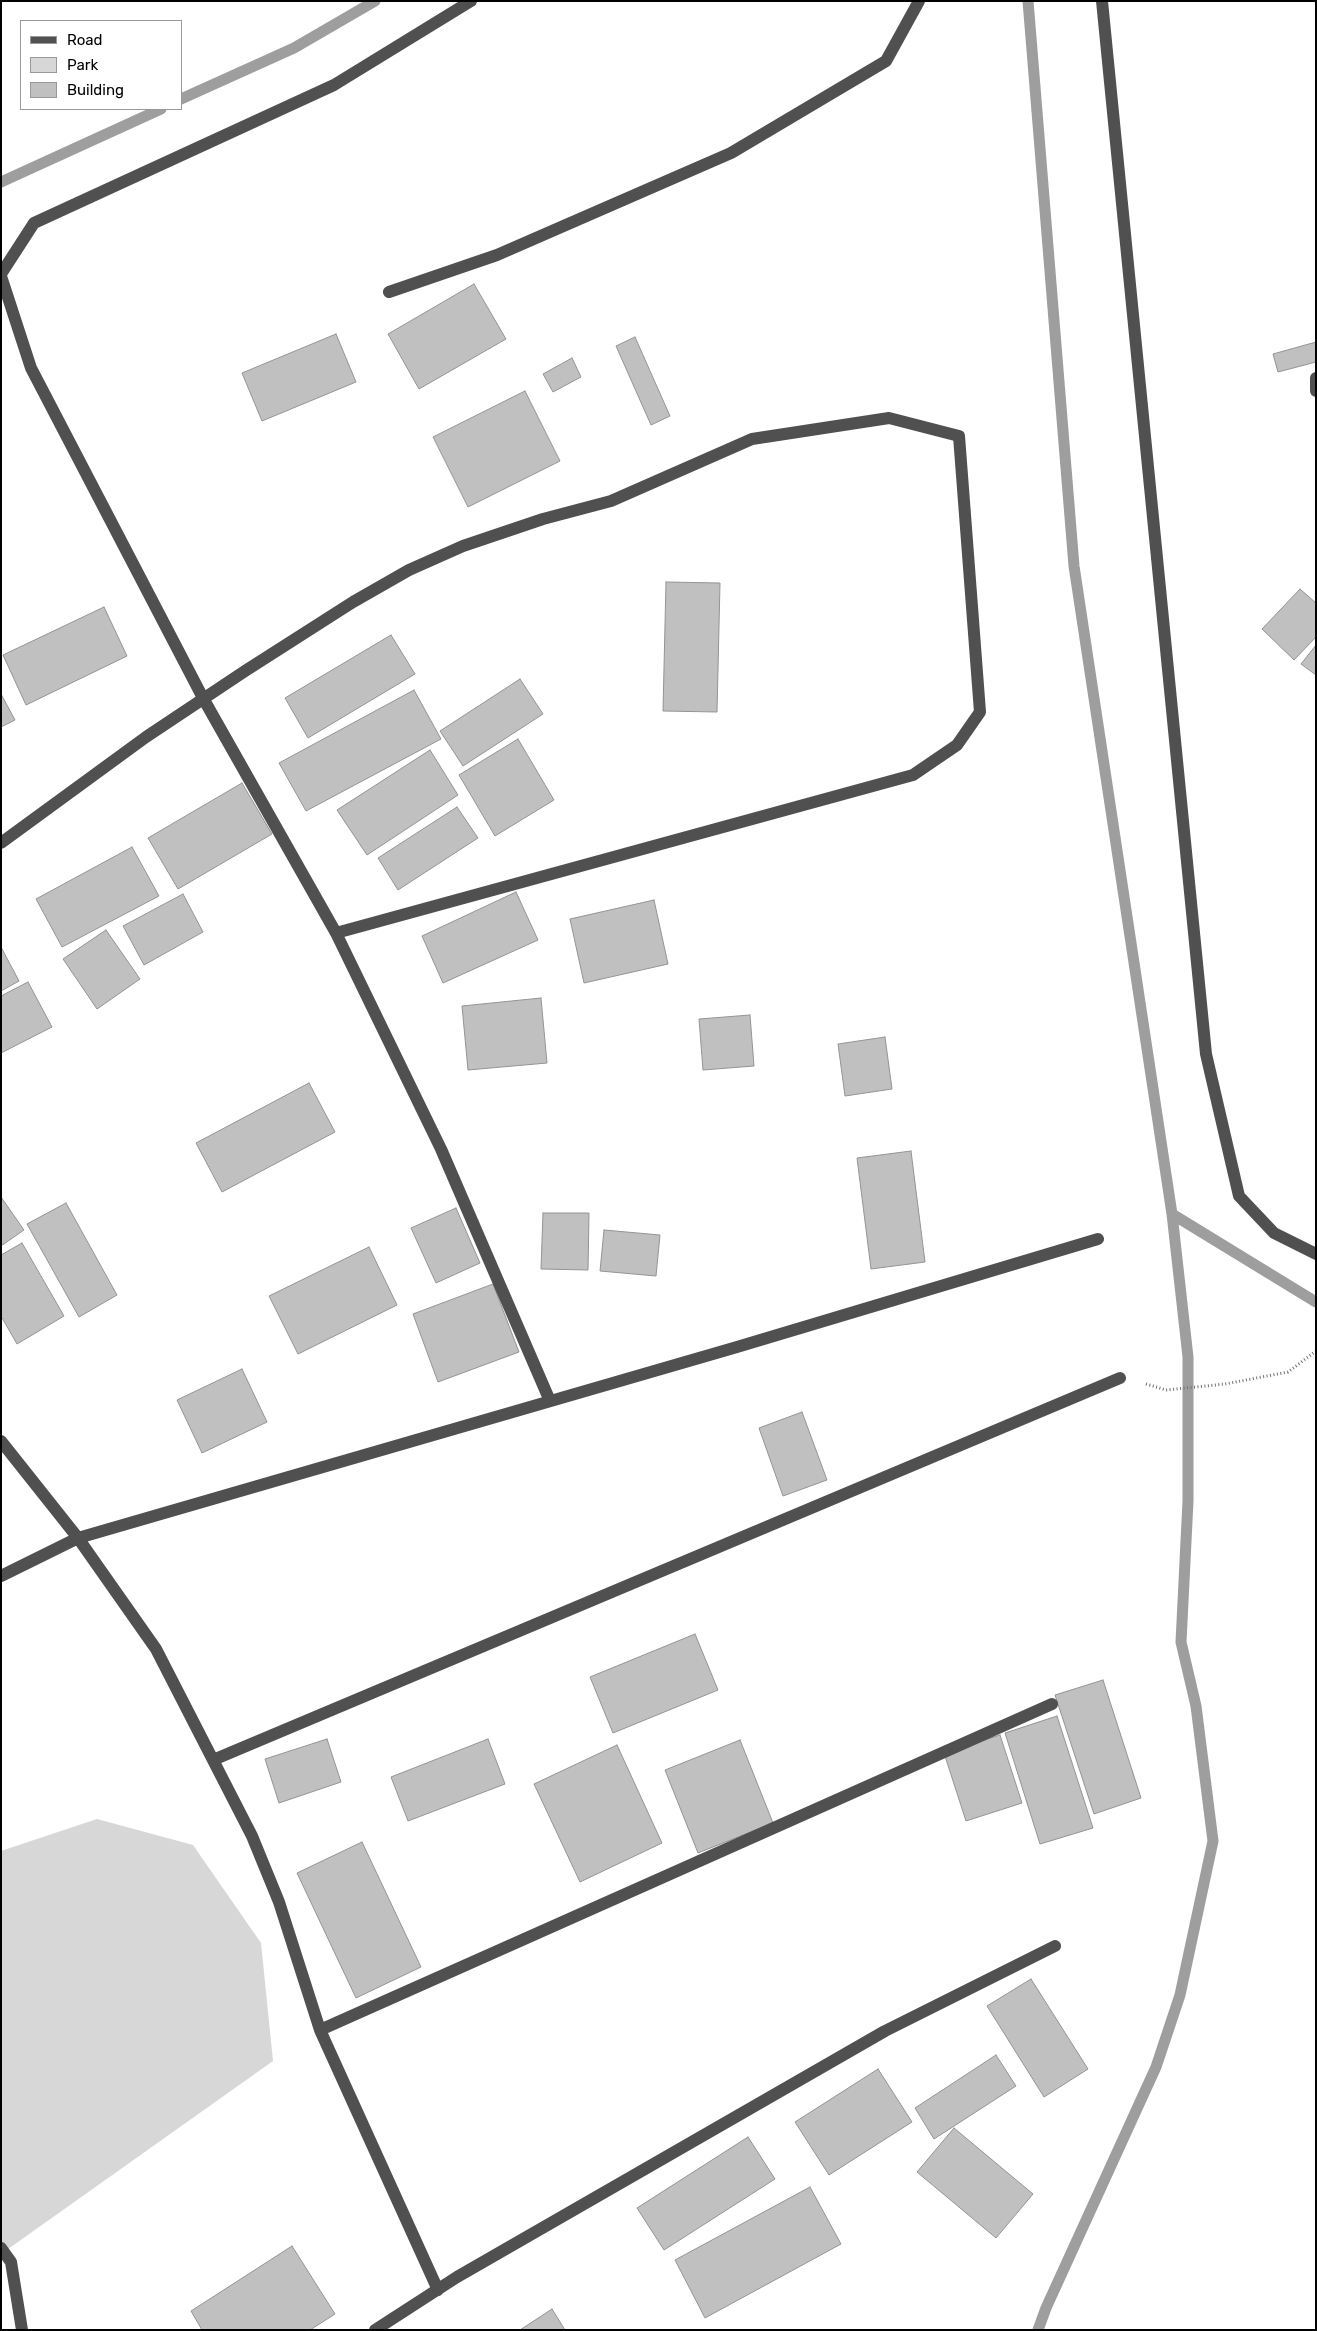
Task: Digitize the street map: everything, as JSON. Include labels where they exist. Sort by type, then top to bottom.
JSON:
[{"type":"street","points":[[471,1],[334,85],[34,223],[1,275],[31,368],[203,698],[336,933],[441,1149],[550,1401]]},
{"type":"street","points":[[389,292],[497,255],[731,152],[886,61],[919,1]]},
{"type":"street","points":[[1102,1],[1206,1054],[1239,1196],[1274,1233],[1316,1254]]},
{"type":"street","points":[[1316,378],[1316,391]]},
{"type":"street","points":[[1,843],[203,698],[353,602],[409,570],[463,546],[543,519],[610,501],[752,439],[889,418],[959,436],[980,712],[957,745],[913,775],[336,933]]},
{"type":"street","points":[[1,1576],[78,1538],[1098,1239]]},
{"type":"street","points":[[213,1760],[1120,1378]]},
{"type":"street","points":[[1,1441],[78,1538],[156,1649],[252,1836],[276,1894],[320,2030],[438,2290]]},
{"type":"street","points":[[320,2030],[1052,1704]]},
{"type":"street","points":[[375,2330],[438,2290],[885,2031],[1055,1946]]},
{"type":"street","points":[[1,2248],[11,2262],[22,2330]]},
{"type":"path","points":[[1166,1390],[1225,1384],[1288,1372],[1316,1351]]},
{"type":"green space","points":[[97,1819],[193,1845],[261,1943],[273,2061],[1,2254],[1,1851]]},
{"type":"building","points":[[474,284],[506,339],[419,389],[388,334]]},
{"type":"building","points":[[336,334],[356,382],[262,421],[242,373]]},
{"type":"building","points":[[635,337],[670,416],[651,425],[616,346]]},
{"type":"building","points":[[1316,342],[1316,362],[1278,372],[1273,354]]},
{"type":"building","points":[[572,358],[581,377],[553,392],[543,374]]},
{"type":"building","points":[[525,391],[560,461],[468,507],[433,437]]},
{"type":"building","points":[[666,582],[720,583],[717,712],[663,711]]},
{"type":"building","points":[[1300,589],[1316,603],[1316,637],[1294,660],[1262,629]]},
{"type":"building","points":[[104,607],[127,656],[26,705],[3,655]]},
{"type":"building","points":[[391,635],[415,674],[308,738],[285,698]]},
{"type":"building","points":[[1316,645],[1316,675],[1301,664]]},
{"type":"building","points":[[520,679],[543,714],[463,766],[440,731]]},
{"type":"building","points":[[414,690],[441,739],[306,811],[279,763]]},
{"type":"building","points":[[1,694],[15,720],[1,727]]},
{"type":"building","points":[[518,739],[554,800],[495,836],[459,775]]},
{"type":"building","points":[[430,750],[458,795],[367,855],[337,810]]},
{"type":"building","points":[[242,783],[272,834],[178,889],[148,838]]},
{"type":"building","points":[[457,807],[478,838],[398,890],[378,858]]},
{"type":"building","points":[[132,847],[159,896],[62,947],[36,899]]},
{"type":"building","points":[[516,892],[538,940],[443,983],[422,936]]},
{"type":"building","points":[[183,894],[203,932],[144,965],[123,926]]},
{"type":"building","points":[[654,900],[668,964],[584,983],[570,919]]},
{"type":"building","points":[[106,930],[140,979],[97,1009],[63,959]]},
{"type":"building","points":[[1,947],[19,981],[1,991]]},
{"type":"building","points":[[28,982],[52,1027],[1,1053],[1,996]]},
{"type":"building","points":[[541,998],[547,1063],[468,1070],[462,1006]]},
{"type":"building","points":[[750,1015],[754,1066],[703,1070],[699,1019]]},
{"type":"building","points":[[885,1037],[892,1089],[845,1096],[838,1044]]},
{"type":"building","points":[[309,1083],[335,1132],[222,1192],[196,1143]]},
{"type":"building","points":[[911,1151],[925,1262],[871,1269],[857,1158]]},
{"type":"building","points":[[1,1197],[24,1230],[1,1246]]},
{"type":"building","points":[[66,1203],[117,1295],[79,1317],[27,1224]]},
{"type":"building","points":[[456,1208],[480,1263],[436,1283],[411,1228]]},
{"type":"building","points":[[543,1213],[589,1213],[588,1270],[541,1269]]},
{"type":"building","points":[[604,1230],[660,1235],[656,1276],[600,1271]]},
{"type":"building","points":[[22,1243],[64,1316],[17,1344],[1,1316],[1,1255]]},
{"type":"building","points":[[369,1247],[397,1305],[298,1354],[269,1296]]},
{"type":"building","points":[[493,1284],[519,1352],[438,1382],[413,1314]]},
{"type":"building","points":[[242,1369],[267,1422],[202,1453],[177,1400]]},
{"type":"building","points":[[802,1412],[827,1480],[783,1496],[759,1428]]},
{"type":"building","points":[[695,1634],[718,1690],[613,1733],[590,1677]]},
{"type":"building","points":[[1103,1680],[1141,1798],[1094,1814],[1055,1695]]},
{"type":"building","points":[[1057,1716],[1093,1828],[1040,1844],[1005,1733]]},
{"type":"building","points":[[1000,1735],[1022,1803],[966,1821],[944,1753]]},
{"type":"building","points":[[327,1739],[341,1782],[279,1803],[265,1759]]},
{"type":"building","points":[[488,1739],[505,1784],[408,1821],[391,1777]]},
{"type":"building","points":[[740,1740],[773,1823],[698,1853],[665,1770]]},
{"type":"building","points":[[617,1745],[662,1843],[580,1882],[534,1784]]},
{"type":"building","points":[[362,1842],[421,1967],[356,1998],[297,1873]]},
{"type":"building","points":[[1031,1979],[1088,2069],[1044,2097],[987,2006]]},
{"type":"building","points":[[996,2055],[1016,2086],[934,2139],[915,2108]]},
{"type":"building","points":[[878,2069],[912,2122],[829,2175],[795,2122]]},
{"type":"building","points":[[954,2128],[1033,2194],[996,2238],[917,2172]]},
{"type":"building","points":[[748,2137],[775,2179],[664,2250],[637,2208]]},
{"type":"building","points":[[810,2187],[841,2244],[705,2318],[675,2260]]},
{"type":"building","points":[[292,2246],[335,2314],[310,2330],[202,2330],[191,2311]]},
{"type":"building","points":[[552,2309],[565,2330],[520,2330]]},
{"type":"waterway","points":[[182,99],[294,48],[375,1]]},
{"type":"waterway","points":[[1028,1],[1074,566],[1172,1214],[1188,1357],[1188,1501],[1181,1642],[1196,1706],[1213,1841],[1180,1995],[1156,2067],[1046,2308],[1038,2330]]},
{"type":"waterway","points":[[1,182],[159,110]]},
{"type":"waterway","points":[[1172,1214],[1316,1302]]}]
